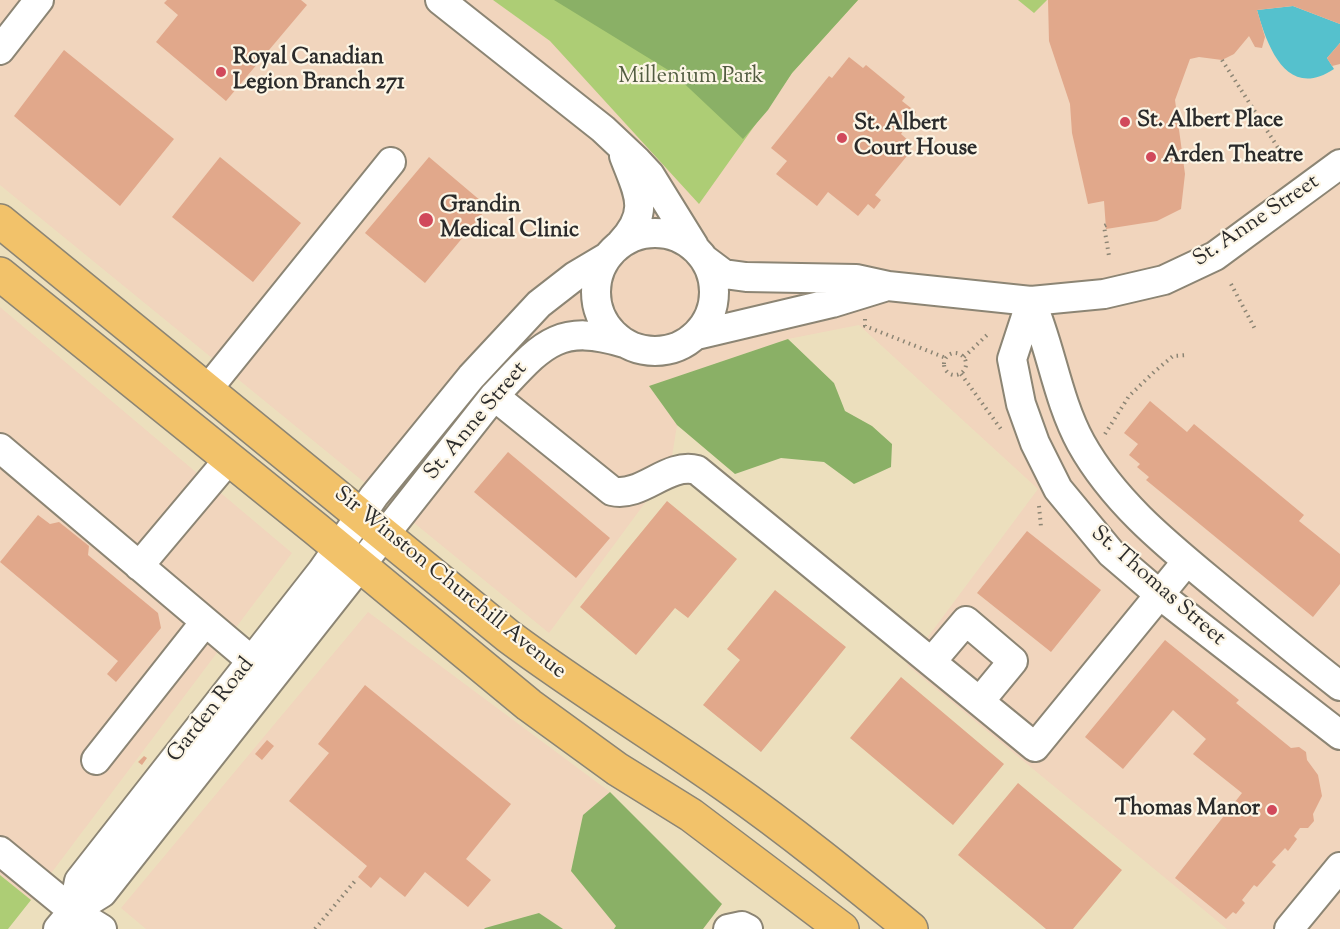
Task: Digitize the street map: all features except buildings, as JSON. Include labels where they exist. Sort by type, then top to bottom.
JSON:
[{"type":"main road","name":"Sir Winston Churchill Avenue","points":[[0,221],[557,673],[726,785],[796,836],[912,929]]},
{"type":"main road","name":"Sir Winston Churchill Avenue","points":[[0,274],[529,705],[617,769],[691,815],[842,929]]},
{"type":"street","points":[[0,50],[39,0]]},
{"type":"street","points":[[440,0],[546,83],[621,146],[650,175],[714,281],[715,298],[709,318],[697,335],[682,346],[662,351],[643,351],[624,343],[612,333],[597,306],[598,275],[614,250],[639,219],[640,206],[637,189],[621,146]]},
{"type":"street","points":[[207,390],[392,162]]},
{"type":"street","name":"St. Anne Street","points":[[699,253],[724,274],[746,277],[856,279],[888,286],[1031,301],[1104,294],[1164,280],[1215,256],[1340,164]]},
{"type":"street","points":[[614,250],[640,234],[658,232],[676,236],[699,253]]},
{"type":"street","name":"St. Anne Street","points":[[372,524],[471,377],[539,304],[614,250]]},
{"type":"street","name":"St. Anne Street","points":[[697,335],[832,303],[888,286]]},
{"type":"street","name":"St. Thomas Street","points":[[1031,301],[1045,335],[1065,406],[1081,442],[1119,497],[1186,561],[1340,686]]},
{"type":"street","name":"St. Thomas Street","points":[[1031,301],[1012,359],[1021,404],[1035,443],[1058,489],[1086,526],[1111,553],[1160,595],[1340,735]]},
{"type":"street","name":"St. Anne Street","points":[[372,524],[530,358],[547,346],[570,335],[592,334],[624,343]]},
{"type":"street","points":[[494,396],[612,491],[621,494],[685,467],[697,470],[1035,747],[1186,561]]},
{"type":"street","points":[[0,448],[252,661]]},
{"type":"street","points":[[139,566],[229,459]]},
{"type":"street","name":"Garden Road","points":[[65,920],[102,893],[372,524]]},
{"type":"street","name":"Garden Road","points":[[65,920],[79,881],[252,661],[349,557]]},
{"type":"street","points":[[932,661],[966,621],[1013,661],[980,701]]},
{"type":"street","points":[[96,760],[205,622]]},
{"type":"street","points":[[0,851],[65,920],[102,929]]},
{"type":"street","points":[[1290,928],[1340,867]]},
{"type":"street","points":[[728,929],[742,926],[748,929]]},
{"type":"path","points":[[1222,60],[1282,154]]},
{"type":"path","points":[[1106,225],[1104,226],[1107,232],[1109,256]]},
{"type":"path","points":[[1231,284],[1255,329]]},
{"type":"path","points":[[865,316],[865,326],[946,358]]},
{"type":"path","points":[[964,357],[987,335]]},
{"type":"path","points":[[955,353],[964,357],[966,370],[957,376],[947,372],[944,365],[946,358],[955,353]]},
{"type":"path","points":[[1102,437],[1129,396],[1154,372],[1173,356],[1188,355]]},
{"type":"path","points":[[315,929],[355,881]]},
{"type":"shaded area","points":[[0,0],[493,0],[550,41],[743,139],[768,110],[792,73],[858,0],[1340,0],[1340,929],[1227,929],[907,665],[1038,489],[859,325],[788,339],[649,386],[677,425],[670,469],[549,633],[0,185]]},
{"type":"shaded area","points":[[0,307],[292,553],[31,900],[0,875]]},
{"type":"shaded area","points":[[368,612],[610,792],[583,815],[571,870],[616,926],[614,929],[563,929],[538,913],[484,929],[146,929],[121,908]]},
{"type":"green space","name":"Millenium Park","points":[[493,0],[858,0],[792,73],[699,204],[550,41]]},
{"type":"green space","points":[[554,0],[858,0],[792,73],[768,110],[743,139],[673,73]]},
{"type":"green space","points":[[1018,0],[1047,0],[1034,13]]},
{"type":"green space","points":[[788,339],[834,383],[845,411],[872,426],[892,444],[891,467],[854,484],[824,462],[781,458],[735,474],[677,425],[649,386]]},
{"type":"green space","points":[[610,792],[722,904],[703,929],[614,929],[616,926],[571,871],[583,815]]},
{"type":"green space","points":[[0,875],[31,900],[8,929],[0,929]]},
{"type":"green space","points":[[539,913],[563,929],[484,929],[485,928]]},
{"type":"water","points":[[1293,6],[1340,24],[1340,43],[1327,58],[1334,69],[1317,77],[1303,78],[1291,74],[1281,65],[1266,38],[1257,10]]},
{"type":"place","name":"Royal Canadian Legion Branch 271","points":[[221,72]]},
{"type":"place","name":"St. Albert Place","points":[[1125,122]]},
{"type":"place","name":"St. Albert Court House","points":[[842,138]]},
{"type":"place","name":"Arden Theatre","points":[[1151,157]]},
{"type":"place","name":"Grandin Medical Clinic","points":[[426,220]]},
{"type":"place","name":"Thomas Manor","points":[[1272,810]]}]
